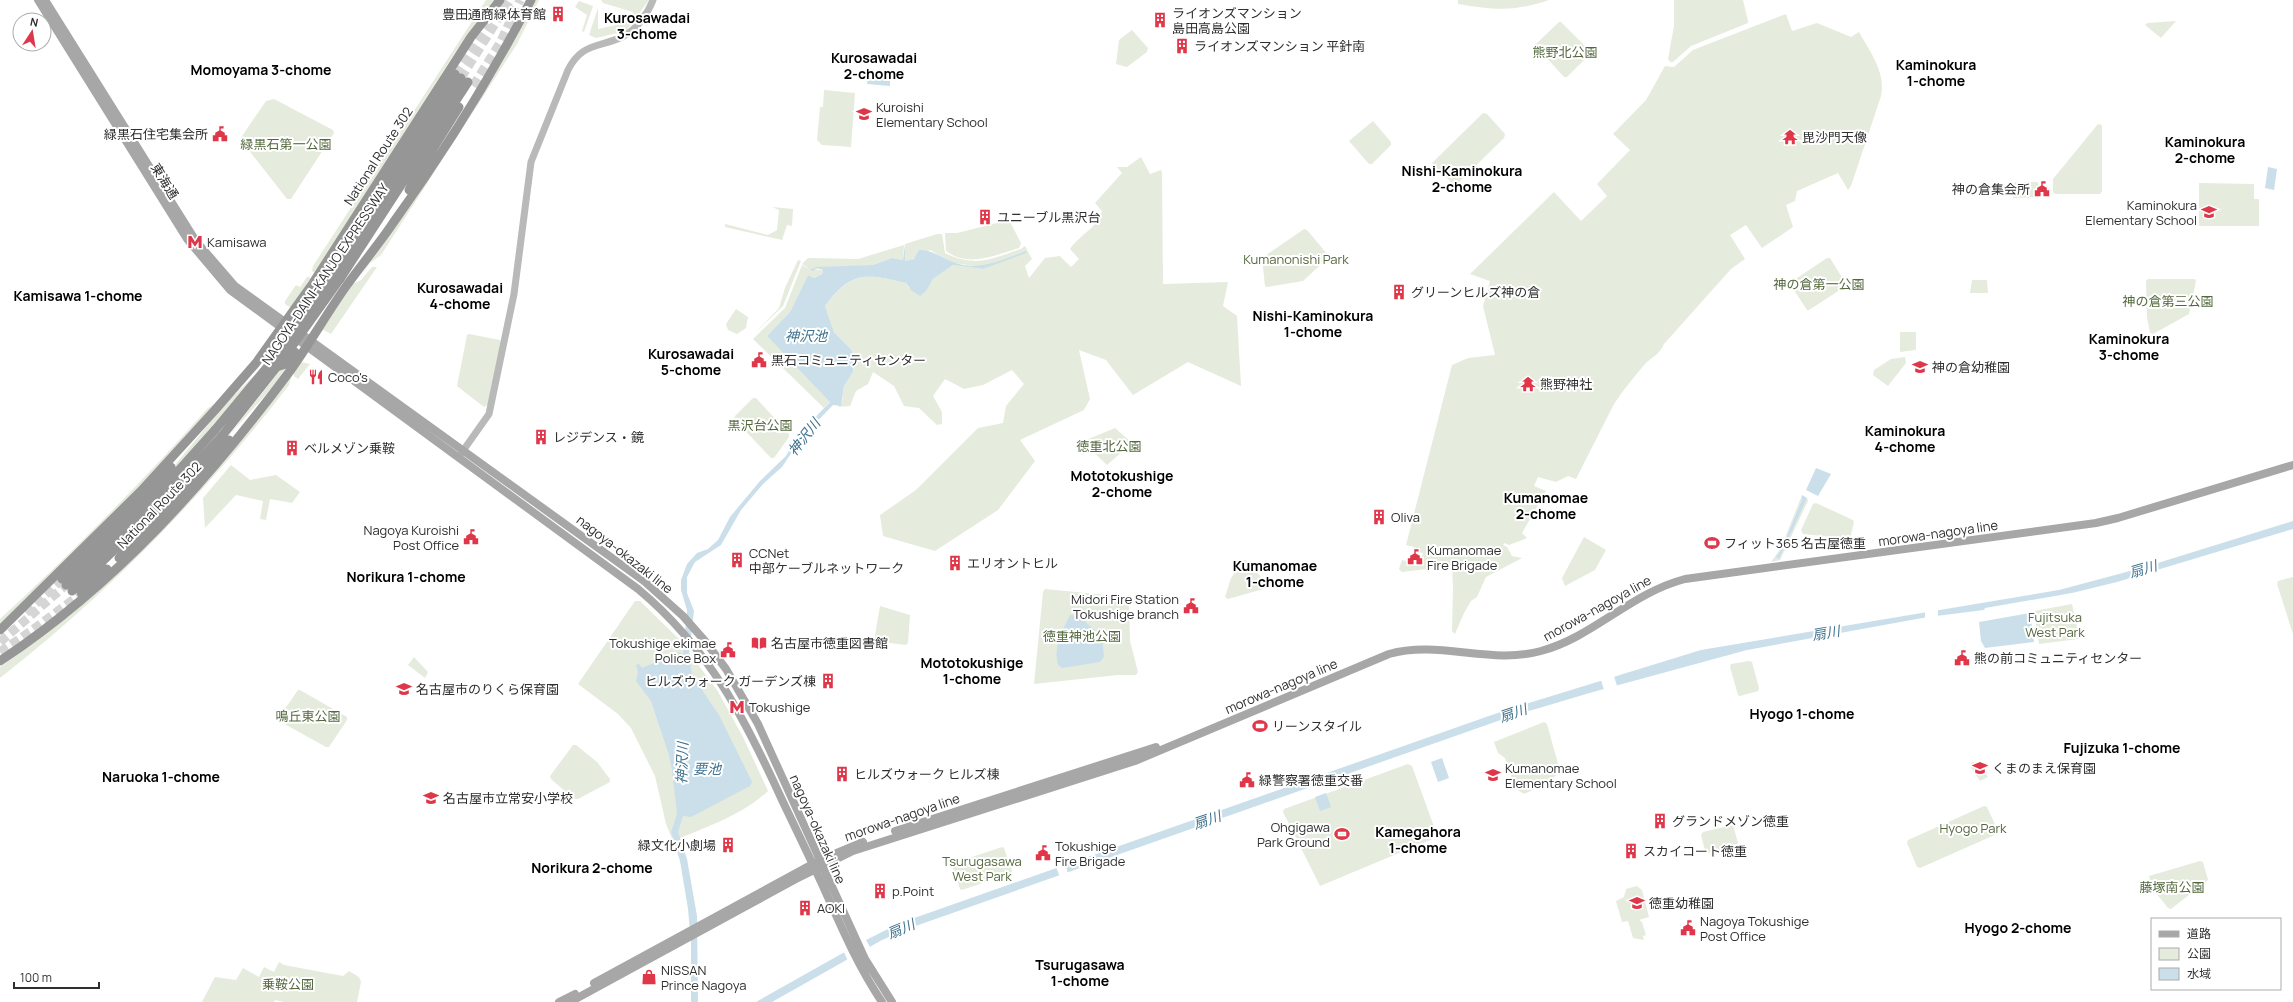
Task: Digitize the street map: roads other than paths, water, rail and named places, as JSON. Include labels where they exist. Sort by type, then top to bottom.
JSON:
[{"type":"highway","name":"National Route 302","points":[[0,630],[141,491],[232,392],[285,326],[456,59],[500,0]]},
{"type":"highway","name":"National Route 302","points":[[0,661],[40,634],[97,587],[160,526],[221,459],[270,396],[357,271],[393,223],[481,90],[531,0]]},
{"type":"highway","points":[[326,263],[382,186],[464,80]]},
{"type":"highway","points":[[393,223],[464,80]]},
{"type":"highway","name":"NAGOYA-DAINI-KANJO EXPRESSWAY","points":[[69,588],[151,514],[283,360],[464,80]]},
{"type":"highway","name":"National Route 302","points":[[285,326],[316,298],[338,291],[349,277],[357,271]]},
{"type":"highway","name":"National Route 302","points":[[232,392],[253,373],[286,364],[306,343]]},
{"type":"highway","points":[[69,588],[116,560],[160,515],[270,396]]},
{"type":"highway","points":[[69,588],[159,483],[196,432]]},
{"type":"main road","name":"東海通","points":[[38,0],[195,250],[230,290],[285,326]]},
{"type":"main road","name":"東海通","points":[[45,0],[196,241],[235,286],[306,343]]},
{"type":"main road","points":[[458,458],[489,414],[514,294],[531,162],[568,70],[573,60],[583,50],[624,36],[633,29],[653,0]]},
{"type":"main road","name":"nagoya-okazaki line","points":[[306,343],[463,451],[644,581],[694,628],[726,669],[758,724],[817,865]]},
{"type":"main road","name":"nagoya-okazaki line","points":[[306,343],[458,458],[638,589],[693,643],[724,685],[755,739],[882,1002]]},
{"type":"main road","name":"morowa-nagoya line","points":[[570,1002],[688,935],[853,845],[1133,756],[1201,729],[1205,731],[1341,673],[1398,652],[1432,648],[1511,656],[1545,650],[1564,643],[1646,593],[1685,579],[2096,523],[2118,518],[2293,465]]},
{"type":"main road","name":"morowa-nagoya line","points":[[559,1002],[688,935]]},
{"type":"main road","name":"nagoya-okazaki line","points":[[862,961],[892,1002]]},
{"type":"water","points":[[868,74],[890,76],[890,86],[867,84]]},
{"type":"water","points":[[2268,167],[2277,169],[2274,190],[2265,188]]},
{"type":"water","points":[[905,244],[905,261],[914,259],[919,250],[924,250],[933,252],[953,262],[972,266],[990,264],[1026,251],[1026,253],[983,269],[953,265],[933,279],[926,291],[920,296],[911,290],[906,283],[880,278],[861,278],[843,286],[825,306],[834,332],[851,349],[855,359],[853,372],[844,386],[841,406],[833,405],[802,437],[782,467],[763,484],[741,510],[721,545],[695,562],[687,577],[687,593],[694,611],[689,654],[692,675],[719,715],[752,782],[750,786],[691,817],[683,816],[678,832],[687,859],[697,916],[698,1002],[691,1002],[691,943],[688,909],[680,861],[671,832],[677,814],[672,770],[669,755],[651,701],[636,681],[638,672],[636,665],[639,664],[642,668],[679,652],[683,655],[687,610],[681,590],[681,580],[687,564],[697,553],[708,549],[718,540],[730,517],[760,481],[786,456],[799,434],[830,402],[767,336],[790,312],[808,275],[814,278],[822,274],[823,270],[817,268],[813,271],[802,264],[812,269],[817,267],[873,265],[892,258],[903,260]]},
{"type":"water","points":[[1816,468],[1831,474],[1818,496],[1806,490]]},
{"type":"water","points":[[1802,495],[1807,498],[1779,559],[1776,557],[1782,548],[1802,499]]},
{"type":"water","name":"扇川","points":[[2293,521],[2293,529],[2117,582],[2072,593],[1985,608],[1984,610],[1928,617],[1747,650],[1593,692],[1512,716],[907,929],[882,940],[772,1002],[756,1002],[866,940],[900,923],[1506,710],[1701,650],[2059,590],[2145,567]]},
{"type":"water","points":[[2030,613],[2034,642],[1985,648],[1981,641],[1979,622]]},
{"type":"water","points":[[1070,615],[1079,616],[1102,637],[1104,657],[1100,662],[1062,668],[1058,665],[1057,646],[1061,633]]},
{"type":"water","points":[[1442,758],[1449,778],[1438,782],[1431,762]]},
{"type":"water","points":[[1326,793],[1331,807],[1320,811],[1315,797]]},
{"type":"tunnel","points":[[461,78],[510,0]]},
{"type":"tunnel","points":[[473,86],[500,43],[520,0]]},
{"type":"tunnel","points":[[455,74],[489,24]]},
{"type":"tunnel","points":[[26,613],[62,579]]},
{"type":"tunnel","points":[[0,642],[66,585]]},
{"type":"tunnel","points":[[0,652],[78,596]]},
{"type":"place","name":"豊田通商緑体育館","points":[[558,14]]},
{"type":"place","name":"ライオンズマンション 島田高島公園","points":[[1160,20]]},
{"type":"place","name":"ライオンズマンション 平針南","points":[[1182,46]]},
{"type":"place","name":"Kuroishi Elementary School","points":[[864,114]]},
{"type":"place","name":"緑黒石住宅集会所","points":[[220,134]]},
{"type":"place","name":"毘沙門天像","points":[[1790,137]]},
{"type":"place","name":"神の倉集会所","points":[[2042,189]]},
{"type":"place","name":"Kaminokura Elementary School","points":[[2209,212]]},
{"type":"place","name":"ユニーブル黒沢台","points":[[985,217]]},
{"type":"place","name":"Kamisawa","points":[[195,242]]},
{"type":"place","name":"グリーンヒルズ神の倉","points":[[1399,292]]},
{"type":"place","name":"黒石コミュニティセンター","points":[[759,360]]},
{"type":"place","name":"神の倉幼稚園","points":[[1920,367]]},
{"type":"place","name":"Coco's","points":[[316,377]]},
{"type":"place","name":"熊野神社","points":[[1528,384]]},
{"type":"place","name":"レジデンス・鏡","points":[[541,437]]},
{"type":"place","name":"ベルメゾン乗鞍","points":[[292,448]]},
{"type":"place","name":"Oliva","points":[[1379,517]]},
{"type":"place","name":"Nagoya Kuroishi Post Office","points":[[471,537]]},
{"type":"place","name":"フィット365 名古屋徳重","points":[[1712,543]]},
{"type":"place","name":"Kumanomae Fire Brigade","points":[[1415,557]]},
{"type":"place","name":"CCNet 中部ケーブルネットワーク","points":[[737,560]]},
{"type":"place","name":"エリオントヒル","points":[[955,563]]},
{"type":"place","name":"Midori Fire Station Tokushige branch","points":[[1191,606]]},
{"type":"place","name":"名古屋市徳重図書館","points":[[759,643]]},
{"type":"place","name":"Tokushige ekimae Police Box","points":[[728,650]]},
{"type":"place","name":"熊の前コミュニティセンター","points":[[1962,658]]},
{"type":"place","name":"ヒルズウォーク ガーデンズ棟","points":[[828,681]]},
{"type":"place","name":"名古屋市のりくら保育園","points":[[404,689]]},
{"type":"place","name":"Tokushige","points":[[737,707]]},
{"type":"place","name":"リーンスタイル","points":[[1260,726]]},
{"type":"place","name":"くまのまえ保育園","points":[[1980,768]]},
{"type":"place","name":"ヒルズウォーク ヒルズ棟","points":[[842,774]]},
{"type":"place","name":"Kumanomae Elementary School","points":[[1493,775]]},
{"type":"place","name":"緑警察署徳重交番","points":[[1247,780]]},
{"type":"place","name":"名古屋市立常安小学校","points":[[431,798]]},
{"type":"place","name":"グランドメゾン徳重","points":[[1660,821]]},
{"type":"place","name":"Ohgigawa Park Ground","points":[[1342,834]]},
{"type":"place","name":"緑文化小劇場","points":[[728,845]]},
{"type":"place","name":"スカイコート徳重","points":[[1631,851]]},
{"type":"place","name":"Tokushige Fire Brigade","points":[[1043,853]]},
{"type":"place","name":"p.Point","points":[[880,891]]},
{"type":"place","name":"徳重幼稚園","points":[[1637,903]]},
{"type":"place","name":"AOKI","points":[[805,908]]},
{"type":"place","name":"Nagoya Tokushige Post Office","points":[[1688,928]]},
{"type":"place","name":"NISSAN Prince Nagoya","points":[[649,977]]},
{"type":"district","name":"Kurosawadai 3-chome","points":[[647,26]]},
{"type":"district","name":"Kurosawadai 2-chome","points":[[874,66]]},
{"type":"district","name":"Momoyama 3-chome","points":[[261,70]]},
{"type":"district","name":"Kaminokura 1-chome","points":[[1936,74]]},
{"type":"district","name":"Kaminokura 2-chome","points":[[2205,150]]},
{"type":"district","name":"Nishi-Kaminokura 2-chome","points":[[1462,180]]},
{"type":"district","name":"Kamisawa 1-chome","points":[[78,296]]},
{"type":"district","name":"Kurosawadai 4-chome","points":[[460,296]]},
{"type":"district","name":"Nishi-Kaminokura 1-chome","points":[[1313,324]]},
{"type":"district","name":"Kaminokura 3-chome","points":[[2129,348]]},
{"type":"district","name":"Kurosawadai 5-chome","points":[[691,362]]},
{"type":"district","name":"Kaminokura 4-chome","points":[[1905,440]]},
{"type":"district","name":"Mototokushige 2-chome","points":[[1122,484]]},
{"type":"district","name":"Kumanomae 2-chome","points":[[1546,506]]},
{"type":"district","name":"Kumanomae 1-chome","points":[[1275,574]]},
{"type":"district","name":"Norikura 1-chome","points":[[406,577]]},
{"type":"district","name":"Mototokushige 1-chome","points":[[972,672]]},
{"type":"district","name":"Hyogo 1-chome","points":[[1802,714]]},
{"type":"district","name":"Fujizuka 1-chome","points":[[2122,748]]},
{"type":"district","name":"Naruoka 1-chome","points":[[161,777]]},
{"type":"district","name":"Kamegahora 1-chome","points":[[1418,840]]},
{"type":"district","name":"Norikura 2-chome","points":[[592,868]]},
{"type":"district","name":"Hyogo 2-chome","points":[[2018,928]]},
{"type":"district","name":"Tsurugasawa 1-chome","points":[[1080,974]]},
{"type":"park label","name":"熊野北公園","points":[[1565,52]]},
{"type":"park label","name":"緑黒石第一公園","points":[[286,144]]},
{"type":"park label","name":"Kumanonishi Park","points":[[1296,259]]},
{"type":"park label","name":"神の倉第一公園","points":[[1819,284]]},
{"type":"park label","name":"神の倉第三公園","points":[[2168,301]]},
{"type":"park label","name":"黒沢台公園","points":[[760,425]]},
{"type":"park label","name":"徳重北公園","points":[[1109,446]]},
{"type":"park label","name":"Fujitsuka West Park","points":[[2055,624]]},
{"type":"park label","name":"徳重神池公園","points":[[1082,636]]},
{"type":"park label","name":"鳴丘東公園","points":[[308,716]]},
{"type":"park label","name":"Hyogo Park","points":[[1973,828]]},
{"type":"park label","name":"Tsurugasawa West Park","points":[[982,868]]},
{"type":"park label","name":"藤塚南公園","points":[[2172,887]]},
{"type":"park label","name":"乗鞍公園","points":[[288,984]]},
{"type":"water label","name":"神沢池","points":[[806,336]]},
{"type":"water label","name":"神沢川","points":[[804,437]]},
{"type":"water label","name":"神沢川","points":[[682,763]]},
{"type":"water label","name":"要池","points":[[707,769]]}]
